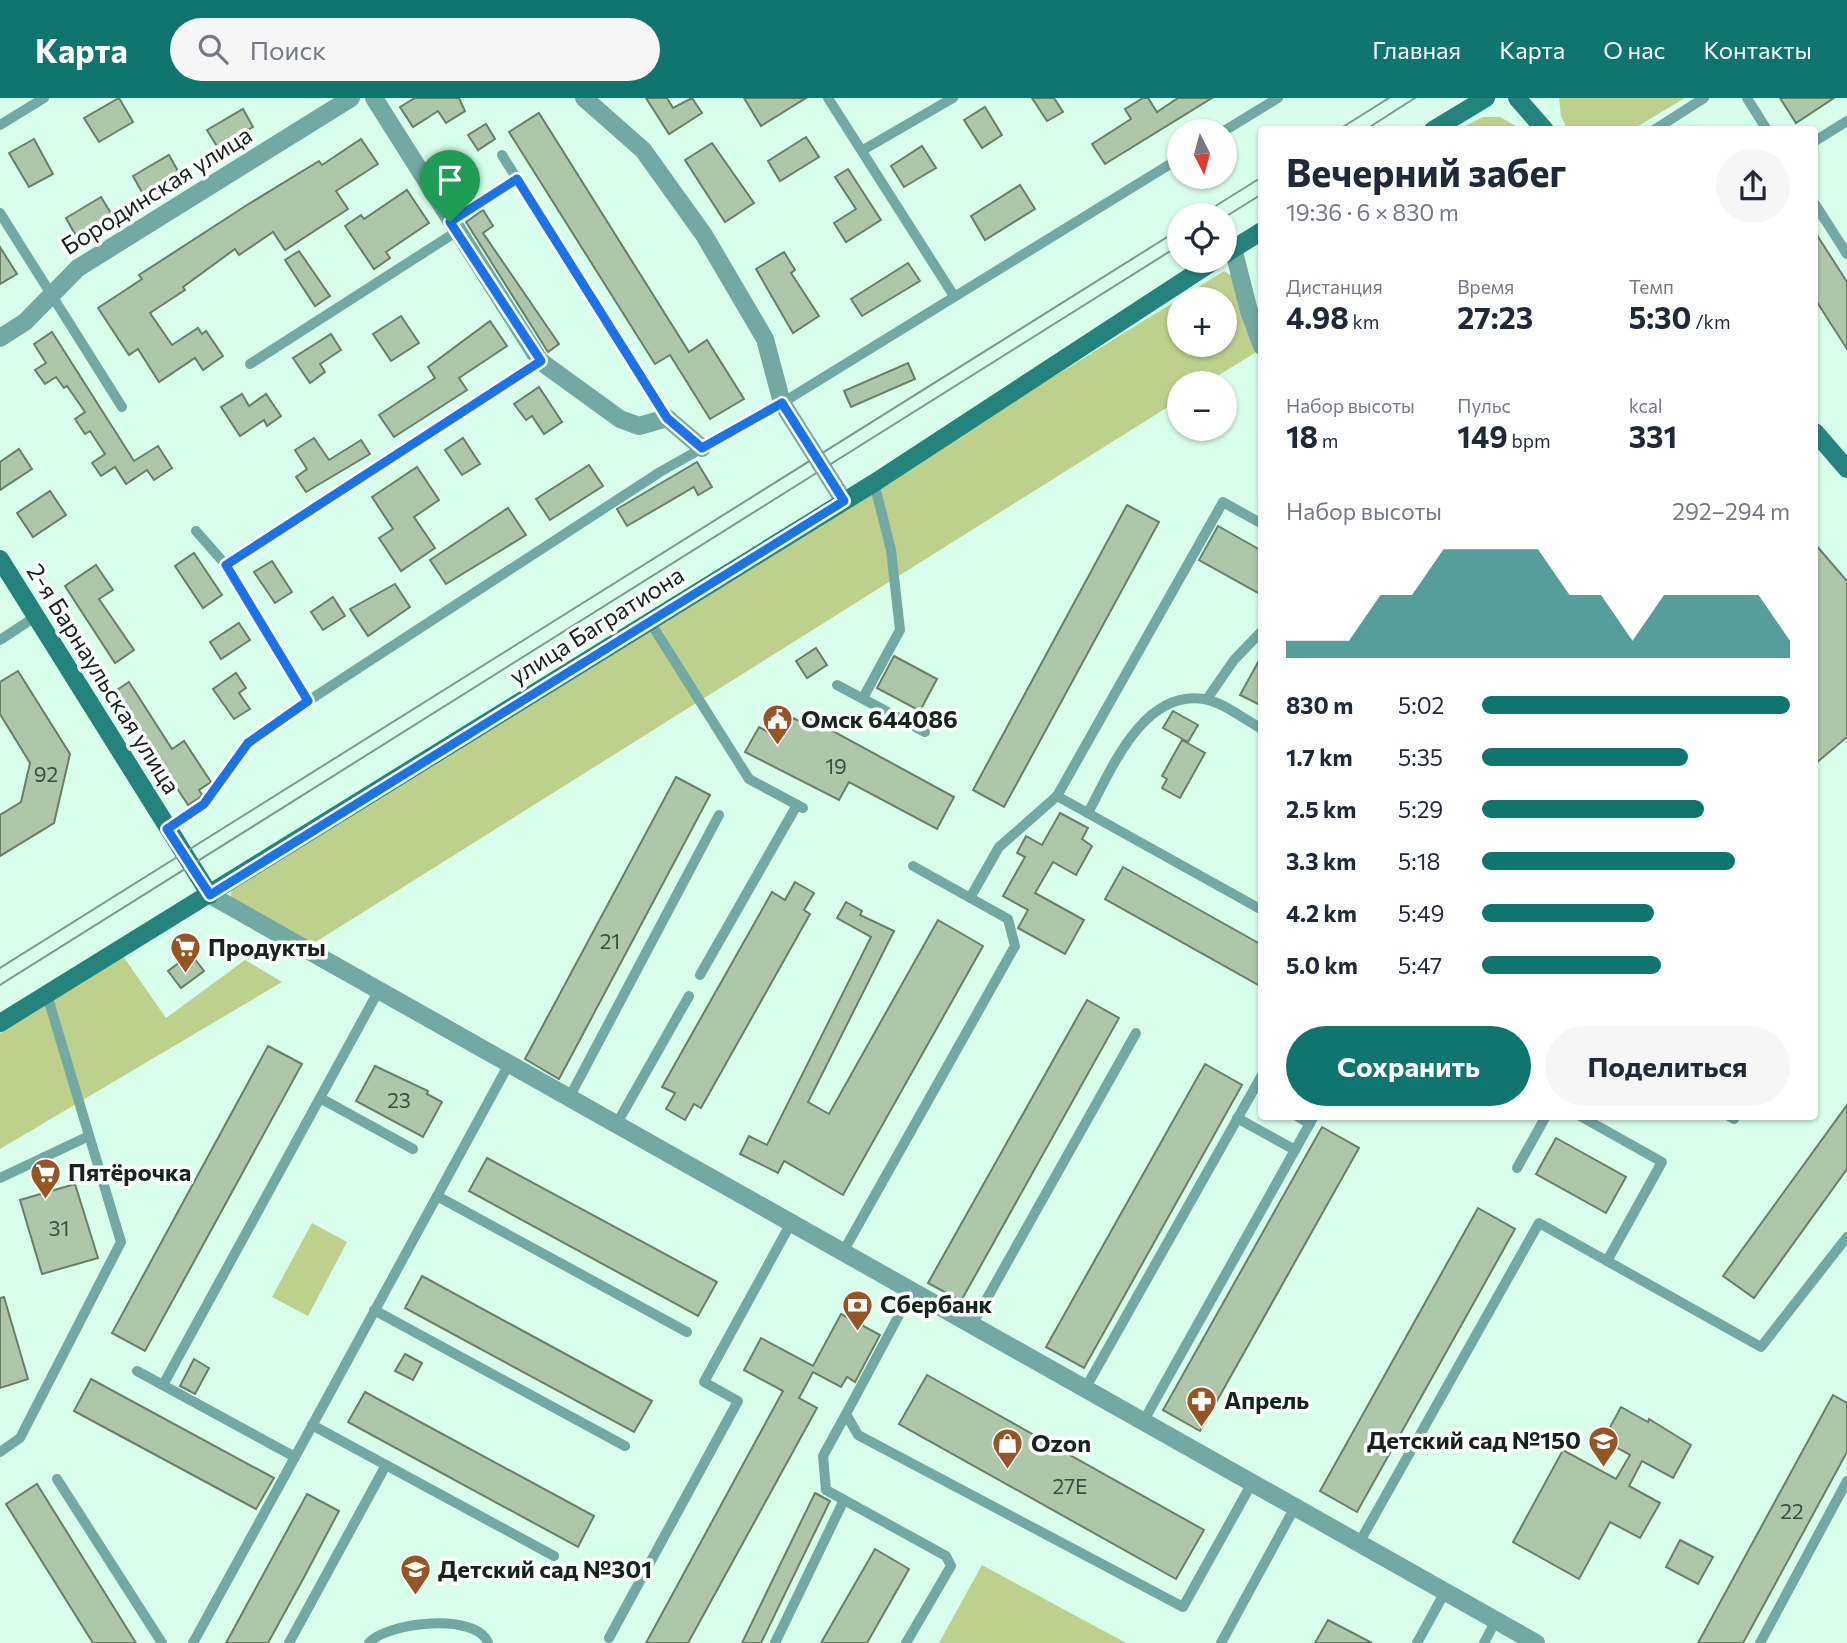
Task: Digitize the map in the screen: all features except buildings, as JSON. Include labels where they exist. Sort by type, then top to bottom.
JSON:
[{"type":"street","name":"Бородинская улица","points":[[0,338],[25,321],[49,294],[78,268],[351,98]]},
{"type":"street","points":[[374,98],[453,227],[541,361],[620,419],[639,426],[667,418],[702,448]]},
{"type":"street","points":[[584,98],[643,150],[704,235],[765,339],[782,403],[844,501]]},
{"type":"street","points":[[1440,126],[1486,98]]},
{"type":"street","points":[[1517,98],[1542,126]]},
{"type":"street","points":[[1237,246],[1258,233]]},
{"type":"street","name":"улица Багратиона","points":[[0,1023],[874,483],[1196,273]]},
{"type":"street","points":[[1236,273],[1258,335]]},
{"type":"street","points":[[1818,435],[1847,469]]},
{"type":"street","name":"2-я Барнаульская улица","points":[[0,559],[210,895]]},
{"type":"street","points":[[210,895],[1536,1643]]},
{"type":"lane","points":[[0,125],[44,98]]},
{"type":"lane","points":[[828,98],[954,296]]},
{"type":"lane","points":[[863,150],[953,98]]},
{"type":"lane","points":[[1237,121],[1261,103],[1278,98]]},
{"type":"lane","points":[[1660,126],[1704,98]]},
{"type":"lane","points":[[1747,98],[1764,126]]},
{"type":"lane","points":[[1818,139],[1847,121]]},
{"type":"lane","points":[[502,155],[667,418]]},
{"type":"lane","points":[[167,829],[204,804],[248,743],[308,701],[702,448],[782,403],[1167,166]]},
{"type":"lane","points":[[250,364],[453,227],[517,179]]},
{"type":"lane","points":[[1818,209],[1847,254]]},
{"type":"lane","points":[[0,213],[122,407]]},
{"type":"lane","points":[[226,565],[541,361]]},
{"type":"lane","points":[[863,698],[900,630],[891,550],[874,483]]},
{"type":"lane","points":[[970,898],[999,847],[1057,796],[1223,502],[1258,522]]},
{"type":"lane","points":[[196,531],[226,565],[308,701]]},
{"type":"lane","points":[[0,640],[35,617]]},
{"type":"lane","points":[[650,622],[749,779],[800,807],[701,975]]},
{"type":"lane","points":[[1207,699],[1234,660],[1258,635]]},
{"type":"lane","points":[[837,685],[925,732]]},
{"type":"lane","points":[[1088,813],[1119,755],[1145,717],[1181,701],[1207,699],[1258,727]]},
{"type":"lane","points":[[1057,796],[1258,909]]},
{"type":"lane","points":[[569,1098],[719,815]]},
{"type":"lane","points":[[843,1252],[1015,946],[1008,919],[913,866]]},
{"type":"lane","points":[[163,1385],[379,990]]},
{"type":"lane","points":[[0,1452],[20,1438],[121,1242],[47,995]]},
{"type":"lane","points":[[617,1125],[689,996]]},
{"type":"lane","points":[[972,1325],[1136,1033]]},
{"type":"lane","points":[[194,1643],[509,1064]]},
{"type":"lane","points":[[1085,1389],[1237,1118],[1257,1094]]},
{"type":"lane","points":[[320,1098],[413,1149]]},
{"type":"lane","points":[[1237,1118],[1295,1150]]},
{"type":"lane","points":[[1143,1422],[1312,1120]]},
{"type":"lane","points":[[1517,1168],[1544,1120]]},
{"type":"lane","points":[[1587,1120],[1662,1162],[1607,1261]]},
{"type":"lane","points":[[0,1178],[89,1136]]},
{"type":"lane","points":[[436,1196],[687,1332]]},
{"type":"lane","points":[[609,1639],[738,1401],[704,1382],[791,1223]]},
{"type":"lane","points":[[1359,1543],[1539,1223],[1761,1347],[1847,1237]]},
{"type":"lane","points":[[906,1643],[951,1566],[946,1556],[826,1490],[823,1457],[912,1291]]},
{"type":"lane","points":[[374,1310],[625,1446]]},
{"type":"lane","points":[[136,1371],[295,1457]]},
{"type":"lane","points":[[846,1414],[858,1435],[1183,1608],[1252,1483]]},
{"type":"lane","points":[[312,1425],[554,1556]]},
{"type":"lane","points":[[289,1643],[386,1465]]},
{"type":"lane","points":[[57,1479],[162,1643]]},
{"type":"lane","points":[[1760,1643],[1847,1481]]},
{"type":"lane","points":[[775,1643],[844,1500]]},
{"type":"lane","points":[[1221,1643],[1295,1507]]},
{"type":"lane","points":[[1418,1643],[1445,1592]]},
{"type":"lane","points":[[1484,1643],[1496,1620]]},
{"type":"lane","points":[[369,1643],[381,1633],[400,1627],[456,1624],[473,1626],[485,1635],[488,1643]]},
{"type":"green space","points":[[1559,98],[1685,98],[1638,126],[1566,126],[1561,116]]},
{"type":"green space","points":[[1483,117],[1500,117],[1516,126],[1465,126]]},
{"type":"green space","points":[[1221,273],[1232,276],[1235,287],[1198,287]]},
{"type":"green space","points":[[1237,296],[1245,327],[1258,351],[1226,371],[1167,371],[1167,408],[298,953],[230,901],[231,891],[237,883],[1167,306],[1167,357],[1237,357]]},
{"type":"green space","points":[[123,956],[166,1018],[245,960],[282,982],[0,1149],[0,1033]]},
{"type":"green space","points":[[312,1223],[347,1242],[308,1316],[272,1297]]},
{"type":"green space","points":[[982,1565],[1126,1643],[939,1643]]},
{"type":"tram line","points":[[1344,126],[1389,98]]},
{"type":"tram line","points":[[1371,126],[1415,98]]},
{"type":"tram line","points":[[1220,203],[1258,179]]},
{"type":"tram line","points":[[1237,210],[1258,196]]},
{"type":"tram line","points":[[0,968],[1167,237]]},
{"type":"tram line","points":[[0,985],[1167,253]]},
{"type":"place","name":"Омск 644086","points":[[778,747]]},
{"type":"place","name":"Продукты","points":[[185,975]]},
{"type":"place","name":"Пятёрочка","points":[[45,1200]]},
{"type":"place","name":"Сбербанк","points":[[857,1332]]},
{"type":"place","name":"Апрель","points":[[1201,1428]]},
{"type":"place","name":"Детский сад №150","points":[[1604,1468]]},
{"type":"place","name":"Ozon","points":[[1008,1471]]},
{"type":"place","name":"Детский сад №301","points":[[415,1597]]},
{"type":"route","points":[[517,179],[667,418],[702,448],[782,403],[844,501],[210,895],[167,829],[204,804],[248,743],[308,701],[226,565],[541,361],[450,222],[517,179]]}]
